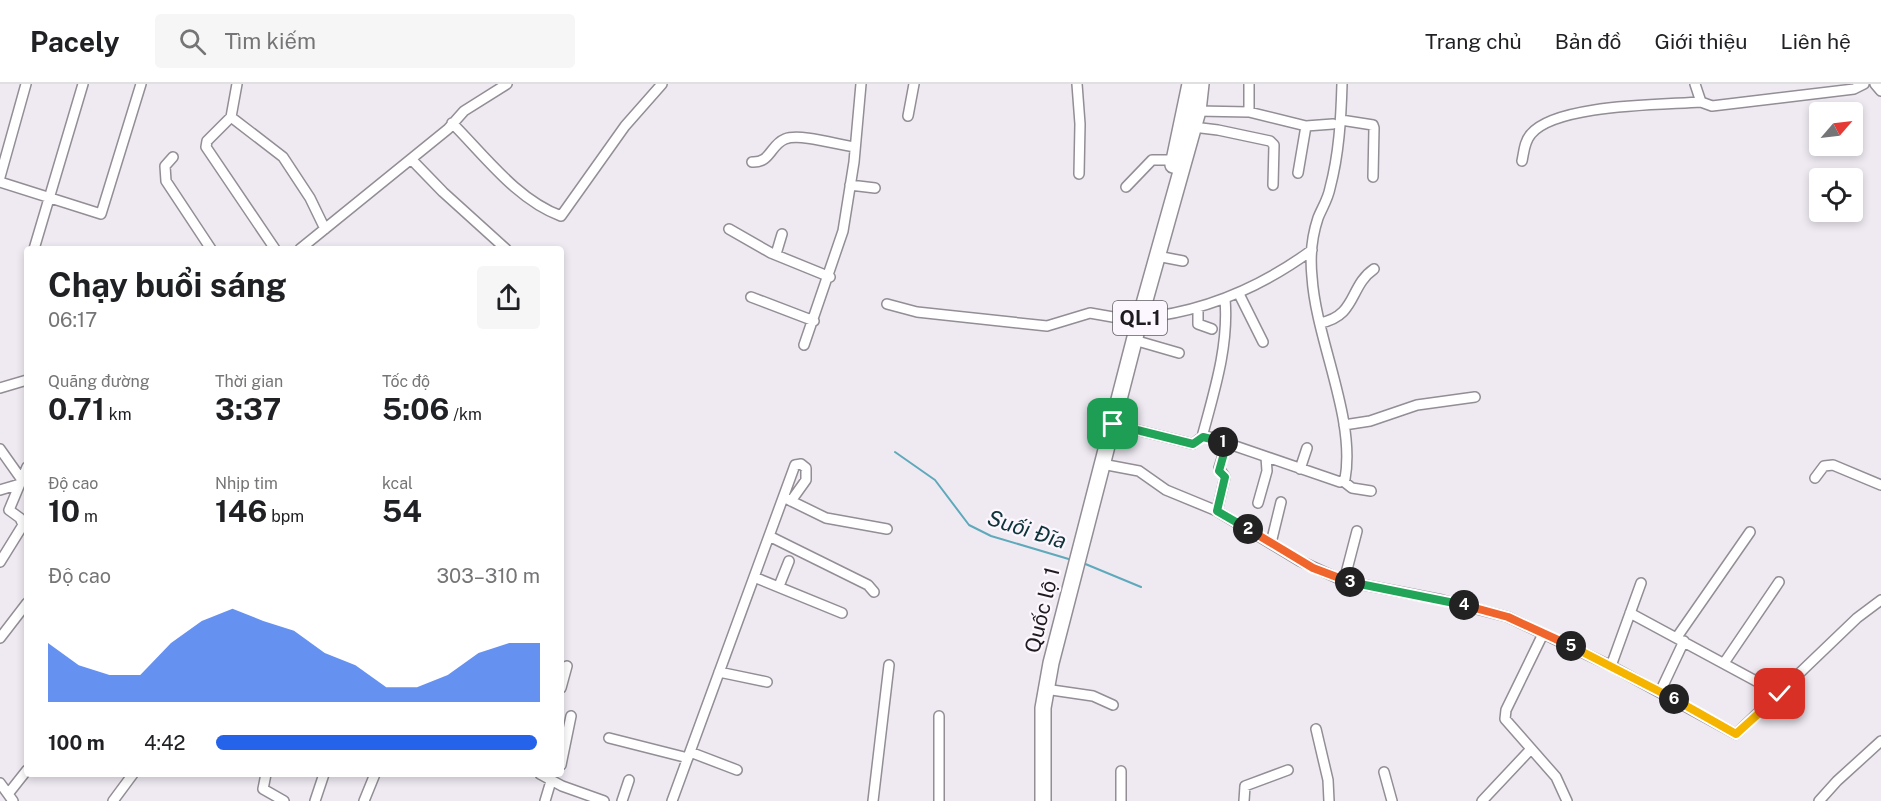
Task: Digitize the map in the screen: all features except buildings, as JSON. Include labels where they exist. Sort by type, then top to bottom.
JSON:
[{"type":"highway","name":"Quốc lộ 1","points":[[1043,801],[1042,724],[1046,689],[1070,568],[1135,319],[1190,84]]},
{"type":"highway","name":"Quốc lộ 1","points":[[1074,551],[1113,424],[1134,340],[1135,319],[1157,256],[1198,111],[1201,84]]},
{"type":"highway","name":"Quốc lộ 1","points":[[1034,801],[1035,695],[1040,664],[1070,568]]},
{"type":"street","points":[[0,177],[26,84]]},
{"type":"street","points":[[35,246],[83,84]]},
{"type":"street","points":[[0,182],[101,214],[141,84]]},
{"type":"street","points":[[237,84],[231,117],[207,141],[206,147],[272,246]]},
{"type":"street","points":[[304,246],[411,159],[473,105],[507,84]]},
{"type":"street","points":[[453,123],[513,184],[536,202],[561,216],[625,126],[662,84]]},
{"type":"street","points":[[804,345],[830,277],[843,231],[861,84]]},
{"type":"street","points":[[908,116],[914,84]]},
{"type":"street","points":[[1077,84],[1080,124],[1079,174]]},
{"type":"street","points":[[1249,84],[1249,112]]},
{"type":"street","points":[[1342,84],[1330,189],[1318,216],[1312,250],[1311,277],[1344,425],[1348,458],[1343,481]]},
{"type":"street","points":[[1695,84],[1701,102]]},
{"type":"street","points":[[1522,161],[1525,144],[1530,134],[1551,119],[1582,112],[1701,102],[1712,106],[1854,89],[1864,84]]},
{"type":"street","points":[[1875,84],[1881,91]]},
{"type":"street","points":[[1198,111],[1249,112],[1306,126],[1337,122],[1373,125],[1373,177]]},
{"type":"street","points":[[231,117],[283,157],[310,198],[325,229]]},
{"type":"street","points":[[1298,173],[1306,126]]},
{"type":"street","points":[[1193,128],[1218,130],[1270,141],[1274,145],[1273,185]]},
{"type":"street","points":[[752,162],[767,159],[782,141],[792,138],[855,147]]},
{"type":"street","points":[[173,157],[165,166],[166,181],[209,246]]},
{"type":"street","points":[[411,159],[443,192],[503,246]]},
{"type":"street","points":[[1126,187],[1152,160],[1174,160]]},
{"type":"street","points":[[850,185],[875,188]]},
{"type":"street","points":[[729,229],[776,254],[830,277]]},
{"type":"street","points":[[776,254],[782,234]]},
{"type":"street","points":[[887,304],[917,312],[1047,326],[1090,313],[1135,319],[1198,308],[1239,294],[1280,274],[1312,250]]},
{"type":"street","points":[[1157,256],[1183,261]]},
{"type":"street","points":[[1320,323],[1340,316],[1356,295],[1366,274],[1374,269]]},
{"type":"street","points":[[1239,294],[1263,342]]},
{"type":"street","points":[[751,297],[814,321]]},
{"type":"street","points":[[1113,424],[1193,444],[1203,437],[1222,356],[1226,323],[1225,299]]},
{"type":"street","points":[[1198,308],[1197,322],[1212,329]]},
{"type":"street","points":[[1134,340],[1179,353]]},
{"type":"street","points":[[0,388],[24,381]]},
{"type":"street","points":[[1344,425],[1370,421],[1417,405],[1475,397]]},
{"type":"street","points":[[1203,437],[1340,482],[1343,481],[1352,488],[1371,491]]},
{"type":"street","points":[[1217,511],[1225,477],[1219,468],[1227,443]]},
{"type":"street","points":[[1300,469],[1307,448]]},
{"type":"street","points":[[0,449],[24,475]]},
{"type":"street","points":[[1258,503],[1267,471],[1266,457]]},
{"type":"street","points":[[1102,464],[1139,471],[1166,490],[1217,511],[1313,568],[1344,581],[1493,612],[1611,666],[1736,734],[1857,618],[1881,600]]},
{"type":"street","points":[[1815,478],[1824,466],[1833,465],[1881,485]]},
{"type":"street","points":[[0,490],[24,475]]},
{"type":"street","points":[[24,475],[9,510],[20,518],[24,525]]},
{"type":"street","points":[[672,801],[769,536],[787,499],[826,518],[887,530]]},
{"type":"street","points":[[1270,543],[1281,502]]},
{"type":"street","points":[[0,562],[24,528]]},
{"type":"street","points":[[1344,581],[1357,531]]},
{"type":"street","points":[[1660,692],[1681,639],[1750,532]]},
{"type":"street","points":[[769,536],[868,585],[874,592]]},
{"type":"street","points":[[779,586],[789,561]]},
{"type":"street","points":[[754,578],[779,586],[842,613]]},
{"type":"street","points":[[1724,663],[1779,582]]},
{"type":"street","points":[[1611,666],[1641,584]]},
{"type":"street","points":[[0,638],[24,607]]},
{"type":"street","points":[[1630,613],[1780,694]]},
{"type":"street","points":[[1544,634],[1506,710],[1504,719],[1556,777],[1567,801]]},
{"type":"street","points":[[873,801],[889,665]]},
{"type":"street","points":[[564,677],[567,666]]},
{"type":"street","points":[[719,672],[767,682]]},
{"type":"street","points":[[1046,689],[1093,696],[1113,705]]},
{"type":"street","points":[[565,726],[571,716]]},
{"type":"street","points":[[939,716],[939,801]]},
{"type":"street","points":[[1316,729],[1328,780],[1329,801]]},
{"type":"street","points":[[609,738],[689,755],[737,770]]},
{"type":"street","points":[[1819,801],[1837,780],[1881,741]]},
{"type":"street","points":[[1482,801],[1531,749]]},
{"type":"street","points":[[1244,801],[1245,786],[1288,770]]},
{"type":"street","points":[[1121,771],[1121,801]]},
{"type":"street","points":[[1384,772],[1392,801]]},
{"type":"street","points":[[0,783],[11,798],[24,775]]},
{"type":"street","points":[[113,801],[131,777]]},
{"type":"street","points":[[265,777],[263,789],[283,801]]},
{"type":"street","points":[[315,801],[323,777]]},
{"type":"street","points":[[364,801],[374,777]]},
{"type":"street","points":[[545,801],[554,779],[604,801]]},
{"type":"street","points":[[622,801],[629,780]]},
{"type":"waterway","name":"Suối Đĩa","points":[[895,452],[935,480],[969,525],[991,536],[1072,560]]},
{"type":"waterway","name":"Suối Đĩa","points":[[1083,563],[1141,587]]},
{"type":"route","points":[[1113,424],[1193,444],[1203,437],[1227,443],[1219,468],[1225,477],[1217,511],[1300,561],[1328,575],[1344,581],[1442,600],[1508,617],[1611,666],[1736,734],[1780,694]]}]
